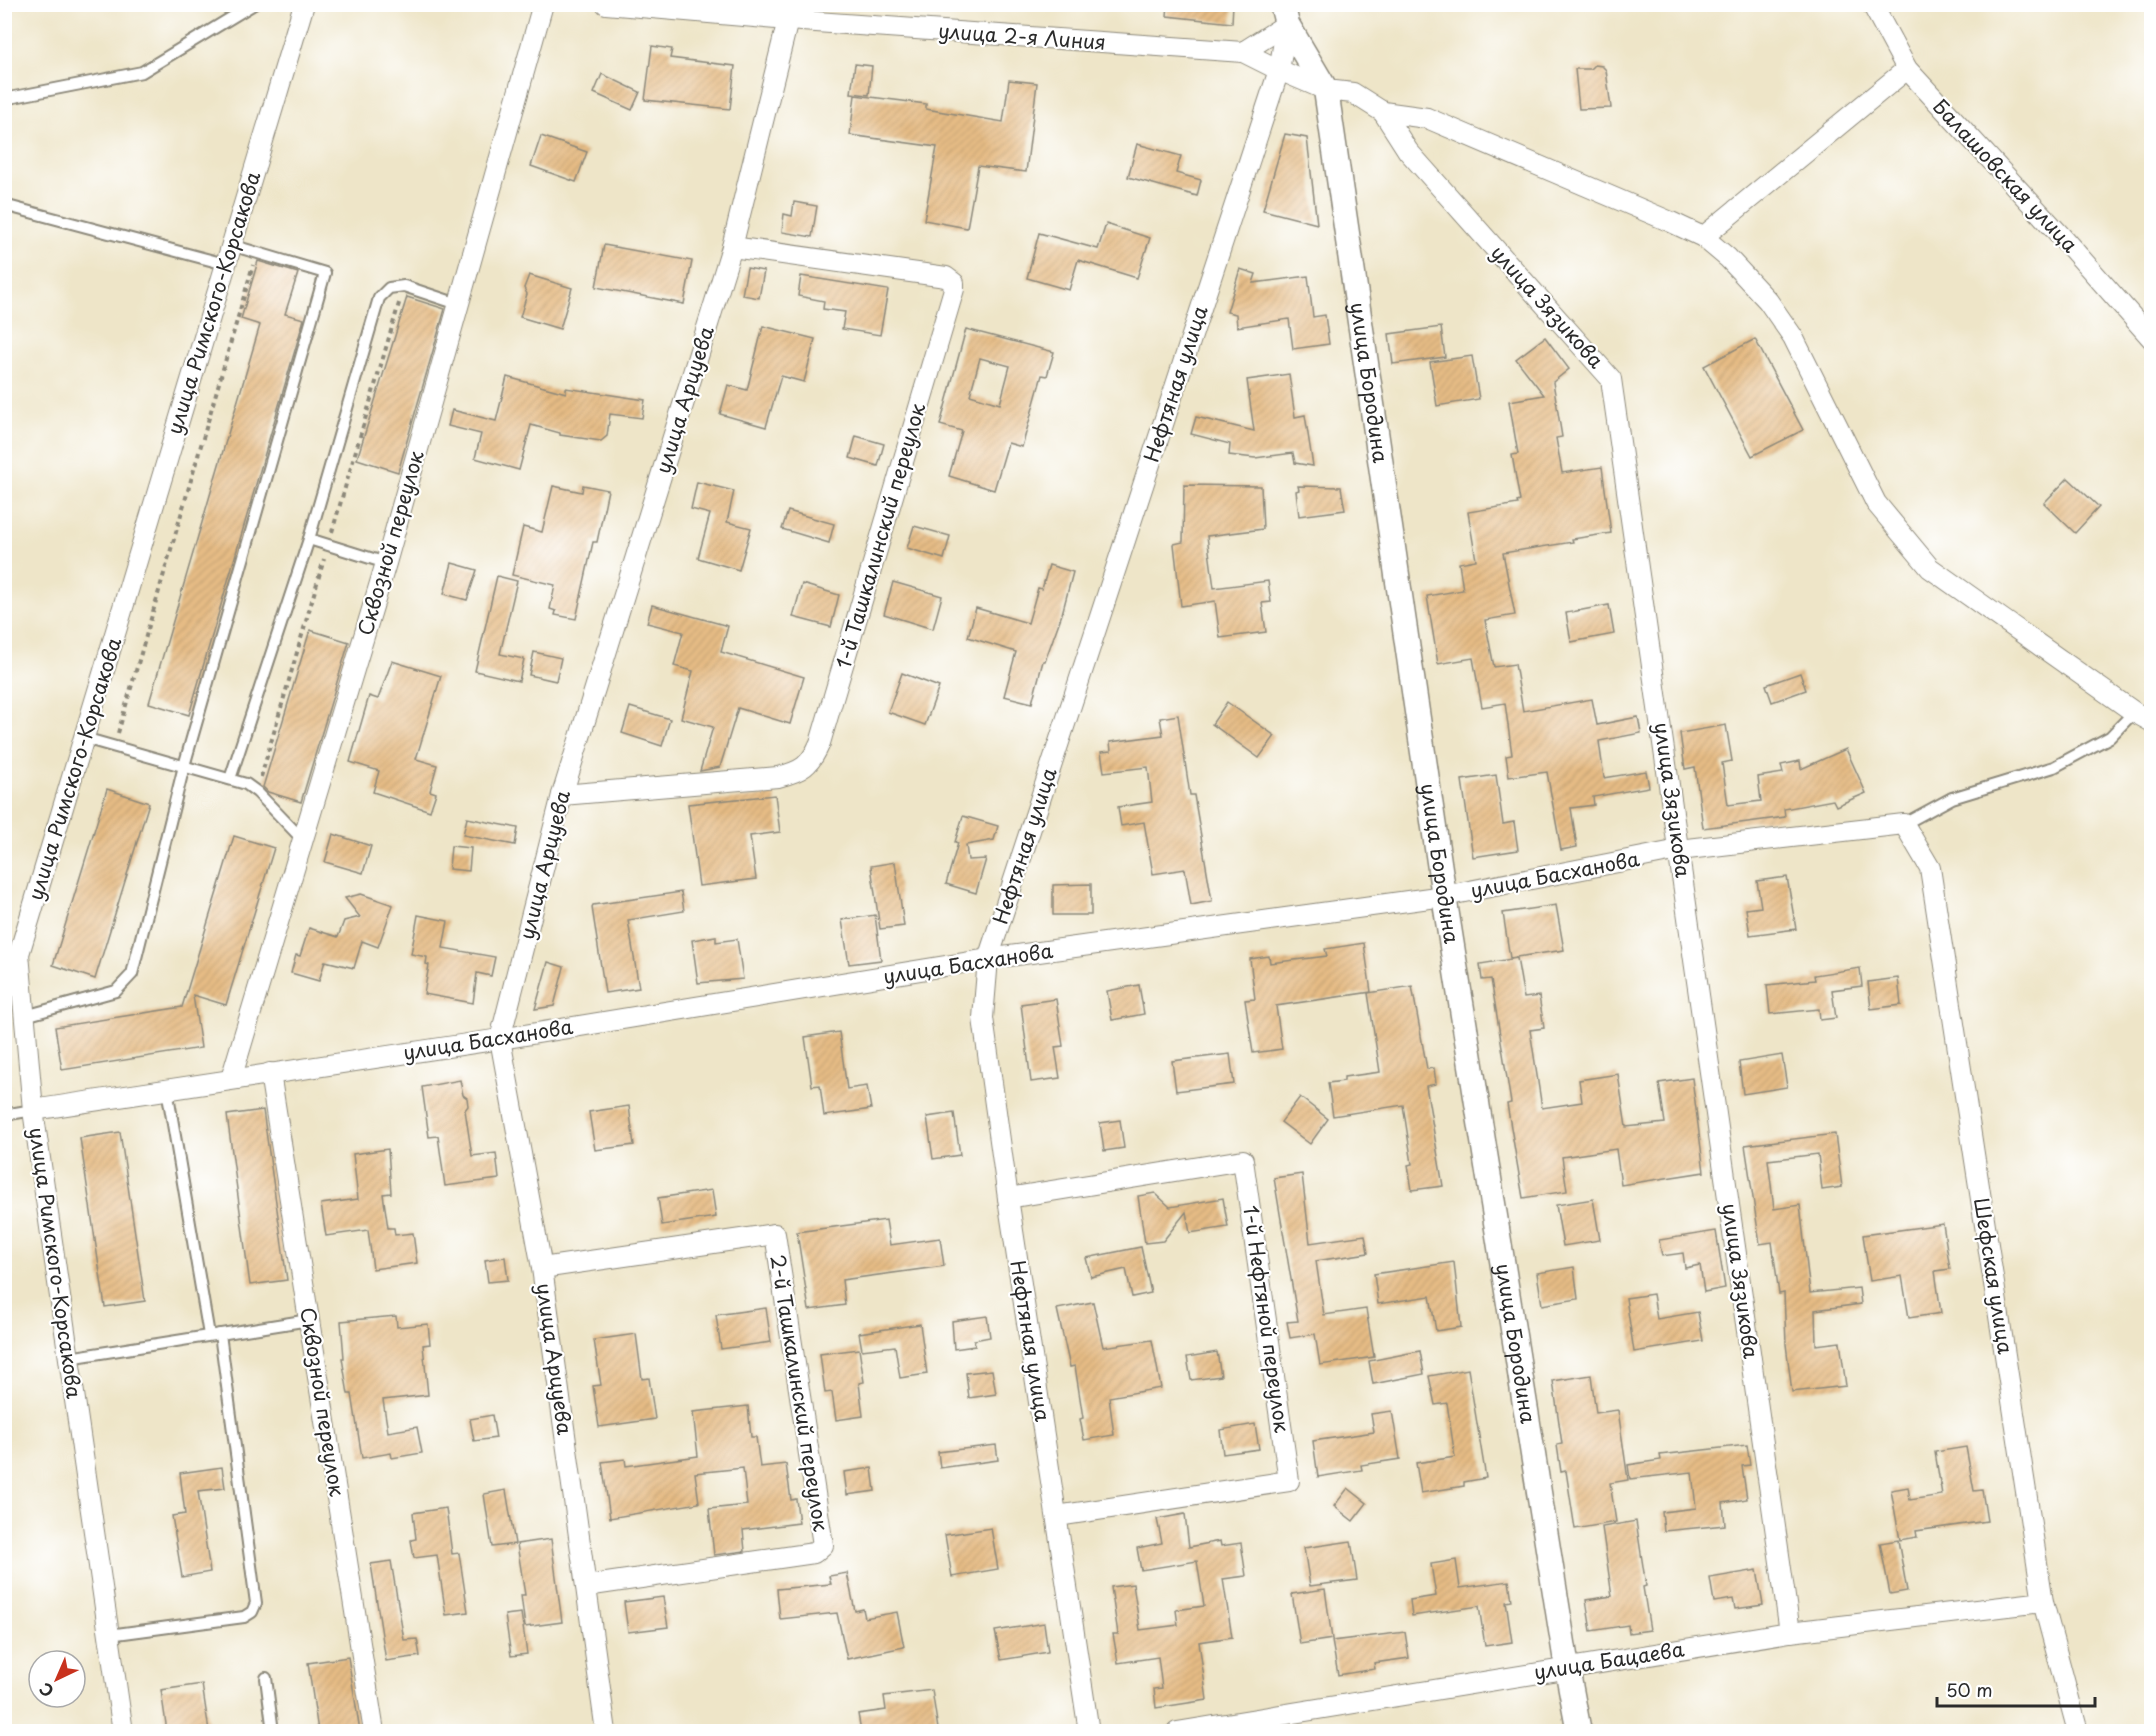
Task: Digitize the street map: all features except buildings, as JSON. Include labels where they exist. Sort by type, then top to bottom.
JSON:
[{"type":"street","name":"улица Римского-Корсакова","points":[[123,1731],[33,1110],[19,954],[304,4]]},
{"type":"street","name":"Сквозной переулок","points":[[231,1079],[386,563],[543,4]]},
{"type":"street","name":"улица 2-я Линия","points":[[606,4],[788,20],[1244,52]]},
{"type":"street","name":"Балашовская улица","points":[[1872,4],[1907,69],[2061,236],[2151,339]]},
{"type":"street","points":[[1244,52],[1285,14]]},
{"type":"street","name":"Нефтяная улица","points":[[1089,1731],[983,1018],[988,959],[1279,70],[1285,14]]},
{"type":"street","name":"улица Бородина","points":[[1285,14],[1326,90],[1444,896],[1579,1731]]},
{"type":"street","name":"улица Арцуева","points":[[606,1731],[542,1268],[500,1039],[562,795],[732,247],[788,20]]},
{"type":"street","name":"улица Зязикова","points":[[1244,52],[1326,90],[1353,93],[1383,112],[1408,151],[1611,378],[1790,1632]]},
{"type":"street","points":[[1703,237],[1907,69]]},
{"type":"street","points":[[1383,112],[1427,118],[1703,237],[1728,258],[1768,301],[1793,337],[1876,503],[1930,568],[2151,722]]},
{"type":"street","name":"1-й Ташкалинский переулок","points":[[562,795],[778,777],[794,773],[807,766],[814,757],[819,743],[954,283],[946,277],[732,247]]},
{"type":"street","name":"улица Басханова","points":[[33,1110],[500,1039],[988,959],[1444,896],[1679,850],[1904,824]]},
{"type":"street","name":"Шефская улица","points":[[1904,824],[1930,868],[2043,1602],[2078,1731]]},
{"type":"street","name":"Сквозной переулок","points":[[270,1073],[374,1731]]},
{"type":"street","name":"1-й Нефтяной переулок","points":[[1008,1198],[1242,1160],[1244,1171],[1289,1481],[1057,1516]]},
{"type":"street","name":"2-й Ташкалинский переулок","points":[[542,1268],[775,1234],[823,1545],[814,1553],[586,1586]]},
{"type":"street","name":"улица Бацаева","points":[[1177,1731],[1790,1632],[2043,1602]]},
{"type":"lane","points":[[4,99],[142,72],[254,4]]},
{"type":"lane","points":[[4,205],[225,264]]},
{"type":"lane","points":[[25,1016],[116,991],[132,974],[184,766],[325,273],[231,245]]},
{"type":"lane","points":[[230,779],[309,539],[379,298],[388,288],[404,286],[458,303]]},
{"type":"lane","points":[[309,539],[386,563]]},
{"type":"lane","points":[[1904,824],[1952,798],[2054,767],[2110,736],[2134,712]]},
{"type":"lane","points":[[84,738],[246,784],[257,792],[303,840]]},
{"type":"lane","points":[[109,1635],[244,1617],[252,1612],[256,1603],[214,1335],[167,1089]]},
{"type":"lane","points":[[4,1114],[33,1110]]},
{"type":"lane","points":[[69,1358],[309,1320]]},
{"type":"lane","points":[[266,1678],[273,1731]]},
{"type":"path","points":[[114,746],[257,253]]}]
